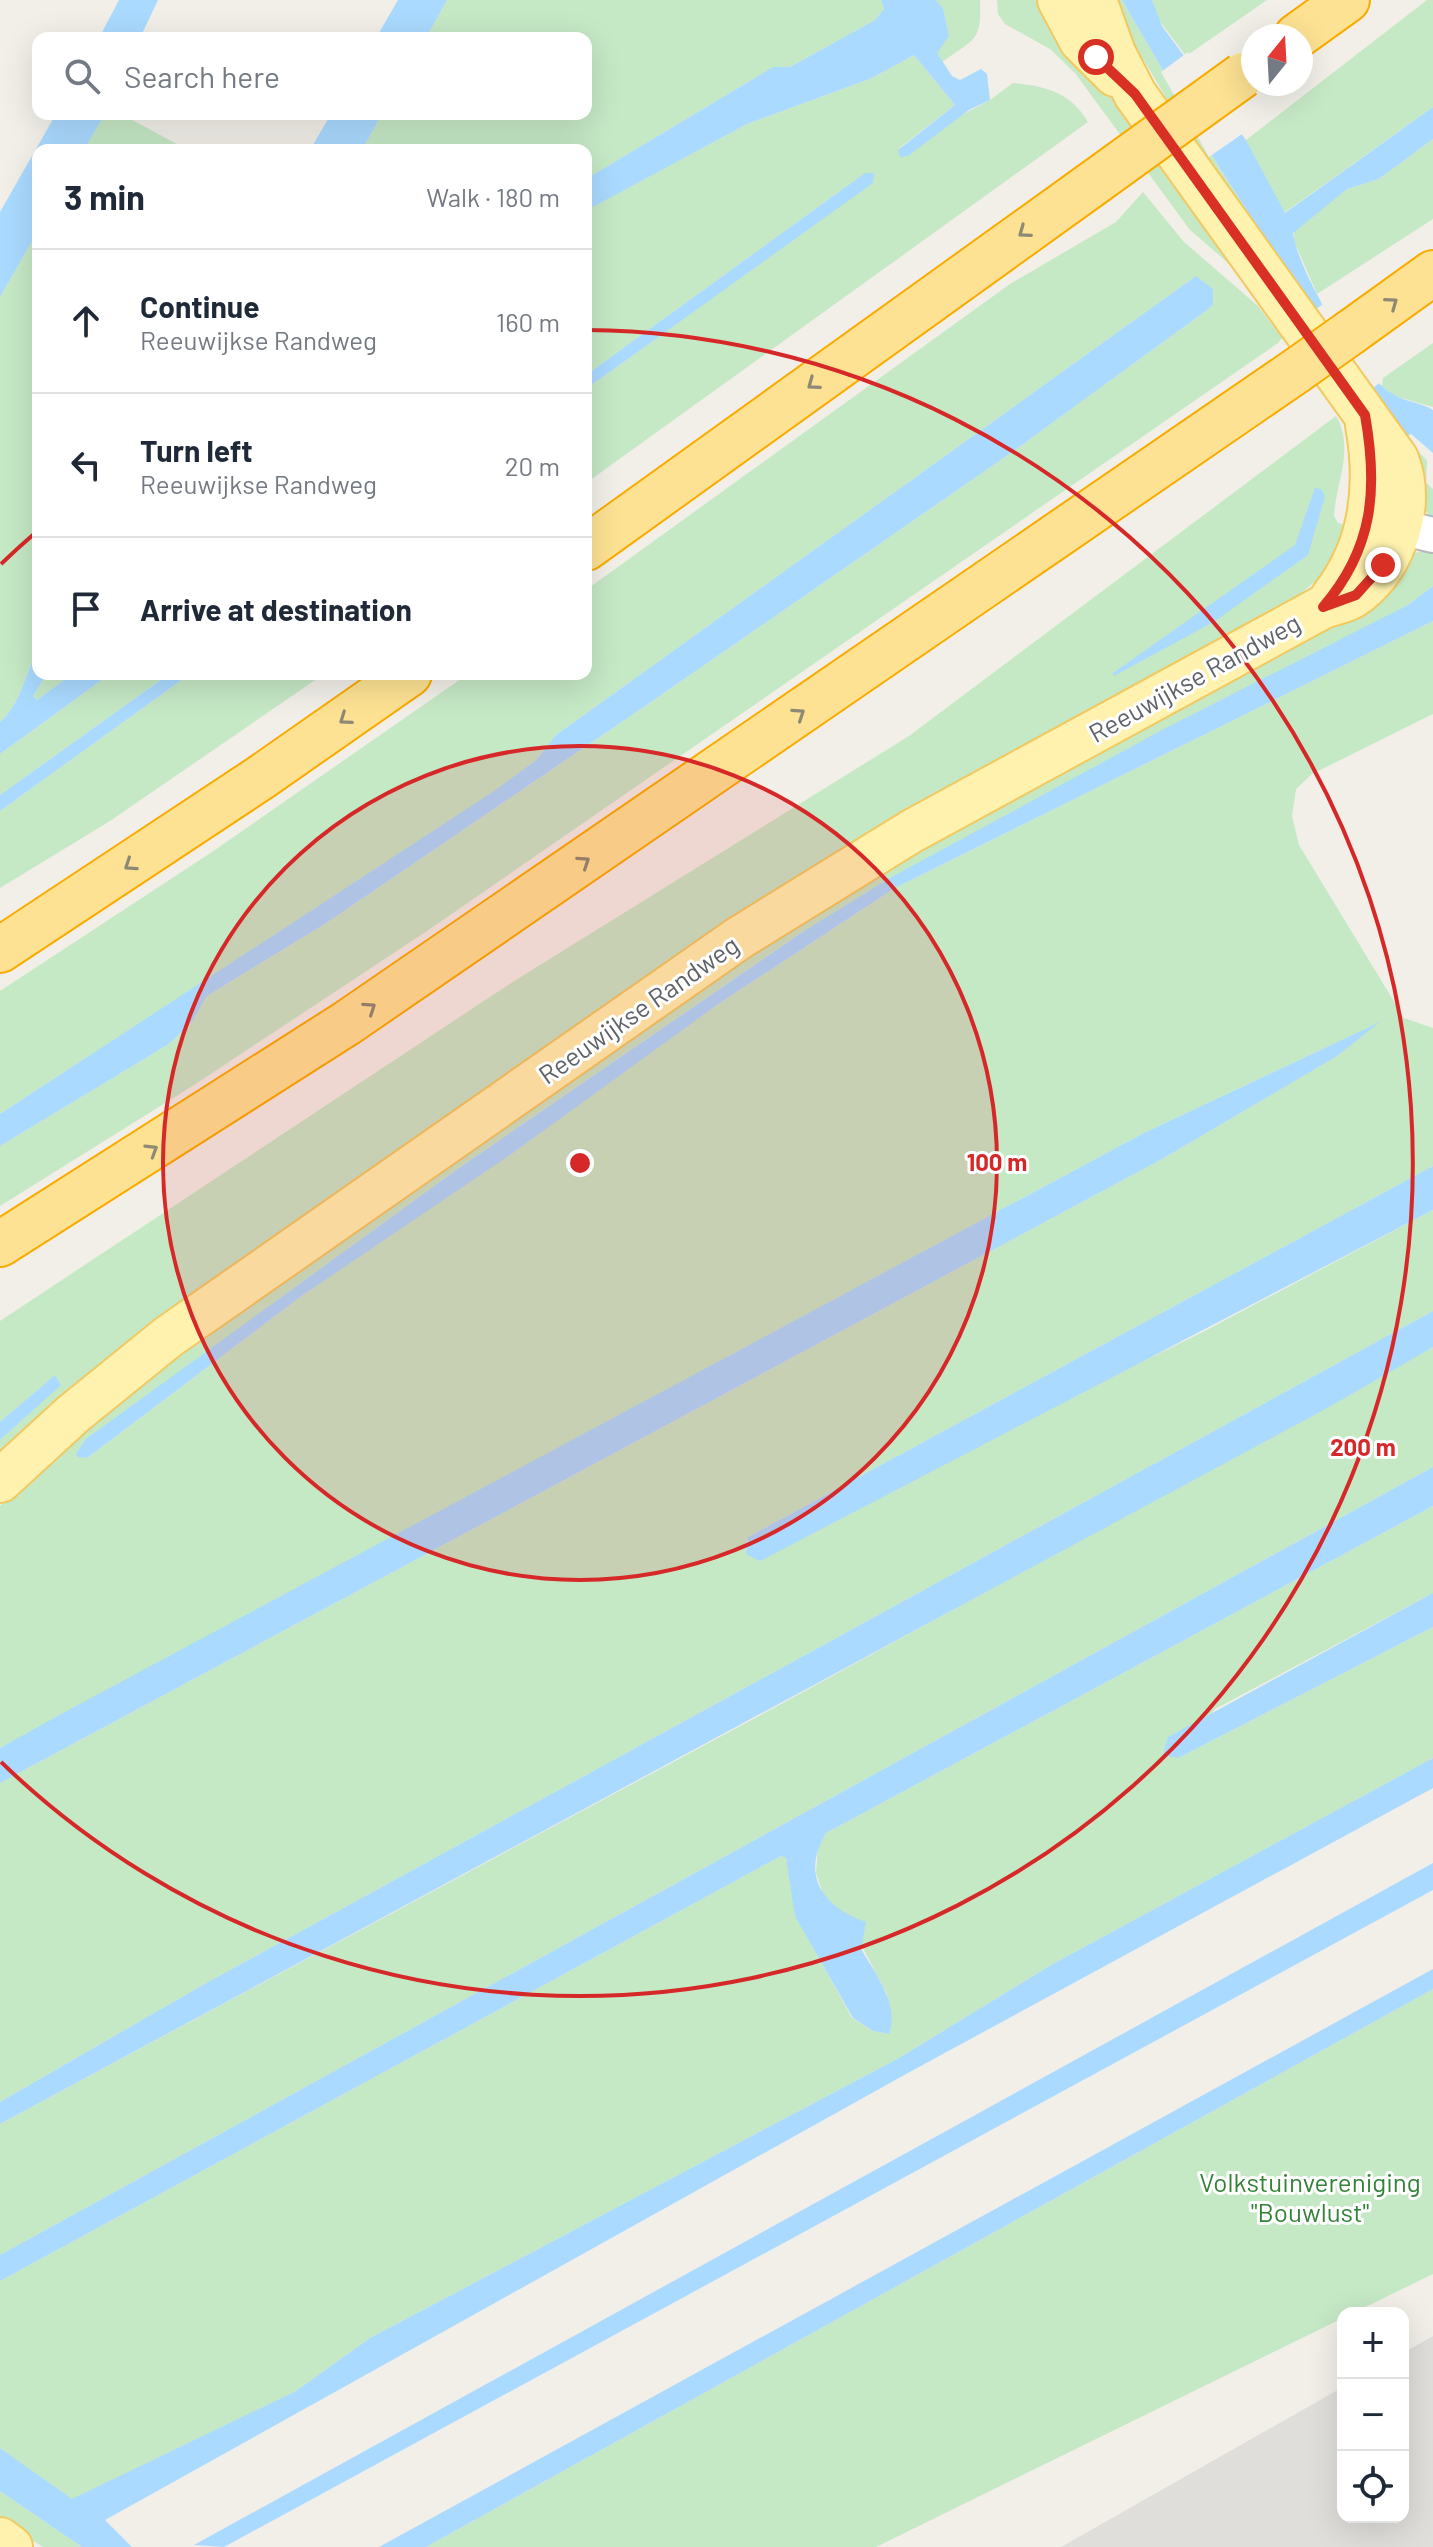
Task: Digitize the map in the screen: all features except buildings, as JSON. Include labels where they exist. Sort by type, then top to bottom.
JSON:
[{"type":"highway","points":[[1313,24],[1347,0]]},
{"type":"highway","points":[[592,544],[1241,77]]},
{"type":"highway","points":[[0,1244],[86,1192],[432,966],[1296,371],[1433,273]]},
{"type":"highway","points":[[0,950],[247,787],[400,680]]},
{"type":"highway","points":[[0,1261],[86,1192]]},
{"type":"main road","name":"Reeuwijkse Randweg","points":[[1059,0],[1081,41],[1135,94]]},
{"type":"main road","name":"Reeuwijkse Randweg","points":[[0,1481],[73,1414],[168,1337],[739,938],[912,831],[1323,607],[1344,580],[1400,527],[1374,473],[1365,415],[1135,94],[1114,53],[1095,0]]},
{"type":"main road","points":[[0,2539],[11,2547]]},
{"type":"shaded area","points":[[1433,2336],[1433,2547],[1061,2547],[1337,2390],[1337,2523],[1409,2523],[1409,2350]]},
{"type":"green space","points":[[447,0],[881,0],[884,9],[875,20],[790,67],[773,67],[592,175],[592,144],[365,144],[379,120],[592,120],[592,32],[429,32]]},
{"type":"green space","points":[[936,0],[980,0],[979,24],[974,38],[942,62],[936,52],[949,36],[943,8]]},
{"type":"green space","points":[[997,0],[1040,0],[1263,293],[1190,230],[1075,73],[1050,49],[1005,24],[998,14]]},
{"type":"green space","points":[[1108,0],[1122,0],[1218,165],[1307,305],[1211,173]]},
{"type":"green space","points":[[1152,0],[1267,0],[1186,56],[1155,15]]},
{"type":"green space","points":[[1427,0],[1433,0],[1433,107],[1284,213],[1246,140],[1303,96],[1313,96],[1313,88]]},
{"type":"green space","points":[[914,55],[955,105],[898,149],[990,100],[1013,83],[1036,86],[1066,98],[1088,122],[592,479],[592,385],[677,323],[865,173],[592,371],[592,207],[747,124],[872,78]]},
{"type":"green space","points":[[102,120],[132,120],[177,144],[88,144]]},
{"type":"green space","points":[[1433,139],[1433,219],[1317,294],[1294,241],[1294,230],[1347,189],[1379,179]]},
{"type":"green space","points":[[1143,192],[1184,242],[1258,306],[1282,338],[427,931],[194,1085],[0,1206],[0,1146],[169,1044],[192,1022],[207,996],[325,924],[1008,455],[1207,310],[1196,276],[556,735],[536,760],[495,791],[0,1114],[0,991],[212,852],[459,680],[592,680],[592,586],[1010,284],[1116,222]]},
{"type":"green space","points":[[32,241],[32,661],[13,707],[0,722],[0,297]]},
{"type":"green space","points":[[1433,343],[1433,407],[1394,396],[1382,386],[1383,378]]},
{"type":"green space","points":[[1386,415],[1427,461],[1426,483],[1433,489],[1433,519],[1421,506]]},
{"type":"green space","points":[[1336,416],[1344,441],[1344,453],[1334,516],[1338,523],[1356,527],[1334,565],[1283,609],[1130,696],[0,1462],[0,1440],[61,1384],[54,1376],[0,1422],[0,1321],[511,983],[909,736]]},
{"type":"green space","points":[[1433,549],[1433,586],[1408,605],[801,933],[459,1168],[87,1439],[76,1454],[87,1458],[303,1295],[717,1005],[895,888],[1433,621],[1433,714],[1312,774],[1296,789],[1292,816],[1299,845],[1404,1018],[1433,1028],[1433,1166],[748,1537],[746,1554],[1201,1333],[1433,1210],[1433,1311],[201,1986],[0,2102],[0,1783],[1164,1158],[1336,1056],[1376,1024],[1144,1133],[0,1748],[0,1506],[50,1455],[193,1339],[381,1205],[870,874],[1406,555]]},
{"type":"green space","points":[[43,680],[64,680],[37,700],[33,696]]},
{"type":"green space","points":[[102,680],[161,680],[0,795],[0,754]]},
{"type":"green space","points":[[182,680],[315,680],[110,821],[0,888],[0,811]]},
{"type":"green space","points":[[1433,1347],[1433,1467],[0,2255],[0,2124],[781,1704]]},
{"type":"green space","points":[[1433,1506],[1433,1593],[1215,1709],[1178,1758],[1433,1627],[1433,1758],[1051,1965],[899,2058],[370,2338],[296,2391],[71,2500],[0,2448],[0,2281],[781,1856],[786,1857],[796,1916],[852,2018],[873,2031],[889,2034],[887,1994],[846,1916],[826,1902],[816,1873],[818,1846],[826,1833]]},
{"type":"green space","name":"Volkstuinvereniging \"Bouwlust\"","points":[[1433,1989],[1433,2274],[1365,2307],[1337,2307],[1337,2321],[876,2547],[426,2547]]},
{"type":"green space","points":[[0,2491],[82,2547],[43,2547],[0,2520]]},
{"type":"water","points":[[119,0],[158,0],[143,32],[102,32]]},
{"type":"water","points":[[398,0],[447,0],[429,32],[379,32]]},
{"type":"water","points":[[881,0],[936,0],[943,8],[949,36],[937,53],[952,76],[960,80],[981,69],[987,74],[990,100],[969,110],[908,156],[900,157],[898,150],[955,105],[914,55],[872,78],[747,124],[592,207],[592,175],[773,67],[790,67],[875,20],[884,9]]},
{"type":"water","points":[[1122,0],[1152,0],[1162,26],[1246,140],[1285,213],[1433,107],[1433,139],[1379,179],[1347,189],[1293,233],[1297,250],[1318,296],[1364,366],[1393,394],[1433,410],[1433,453],[1411,434],[1406,437],[1307,305],[1218,165]]},
{"type":"water","points":[[53,120],[102,120],[88,144],[39,144]]},
{"type":"water","points":[[328,120],[379,120],[365,144],[314,144]]},
{"type":"water","points":[[32,156],[32,241],[0,297],[0,212]]},
{"type":"water","points":[[865,173],[874,173],[873,183],[592,385],[592,371]]},
{"type":"water","points":[[1196,276],[1213,289],[1213,304],[1207,310],[1008,455],[325,924],[207,996],[192,1022],[169,1044],[0,1146],[0,1114],[494,791],[536,760],[556,735]]},
{"type":"water","points":[[1315,488],[1321,489],[1325,496],[1308,555],[1215,621],[1114,676],[1113,673],[1295,545]]},
{"type":"water","points":[[1433,586],[1433,621],[895,888],[717,1005],[510,1155],[303,1295],[87,1458],[76,1454],[86,1439],[459,1168],[801,933],[890,878],[1164,729],[1408,605]]},
{"type":"water","points":[[32,661],[32,680],[43,680],[33,696],[37,700],[64,680],[102,680],[0,754],[0,722],[17,698]]},
{"type":"water","points":[[161,680],[182,680],[0,811],[0,795]]},
{"type":"water","points":[[1380,1022],[1337,1056],[1164,1158],[0,1783],[0,1748],[63,1713],[1144,1133]]},
{"type":"water","points":[[1433,1166],[1433,1210],[760,1561],[746,1554],[748,1537]]},
{"type":"water","points":[[1433,1311],[1433,1347],[1329,1407],[0,2124],[0,2102],[201,1986]]},
{"type":"water","points":[[55,1375],[61,1385],[0,1440],[0,1422]]},
{"type":"water","points":[[1433,1467],[1433,1506],[826,1833],[815,1863],[816,1876],[828,1899],[851,1916],[866,1922],[861,1949],[889,2001],[892,2023],[889,2034],[873,2031],[853,2018],[795,1916],[786,1858],[781,1856],[0,2281],[0,2255]]},
{"type":"water","points":[[1433,1593],[1433,1627],[1178,1758],[1163,1755],[1168,1737]]},
{"type":"water","points":[[1433,1758],[1433,1788],[906,2074],[105,2520],[132,2547],[82,2547],[0,2491],[0,2448],[72,2499],[296,2391],[370,2338],[899,2058],[1051,1965]]},
{"type":"water","points":[[1433,1863],[1433,1890],[224,2547],[194,2545]]},
{"type":"water","points":[[1433,1969],[1433,1989],[426,2547],[379,2547]]},
{"type":"pier","points":[[1188,52],[1245,132],[1209,157],[1161,72]]},
{"type":"pier","points":[[1326,302],[1382,381],[1365,394],[1309,314]]},
{"type":"route","points":[[1096,57],[1135,94],[1365,415],[1374,473],[1369,520],[1344,580],[1323,607],[1356,595],[1383,565]]}]
